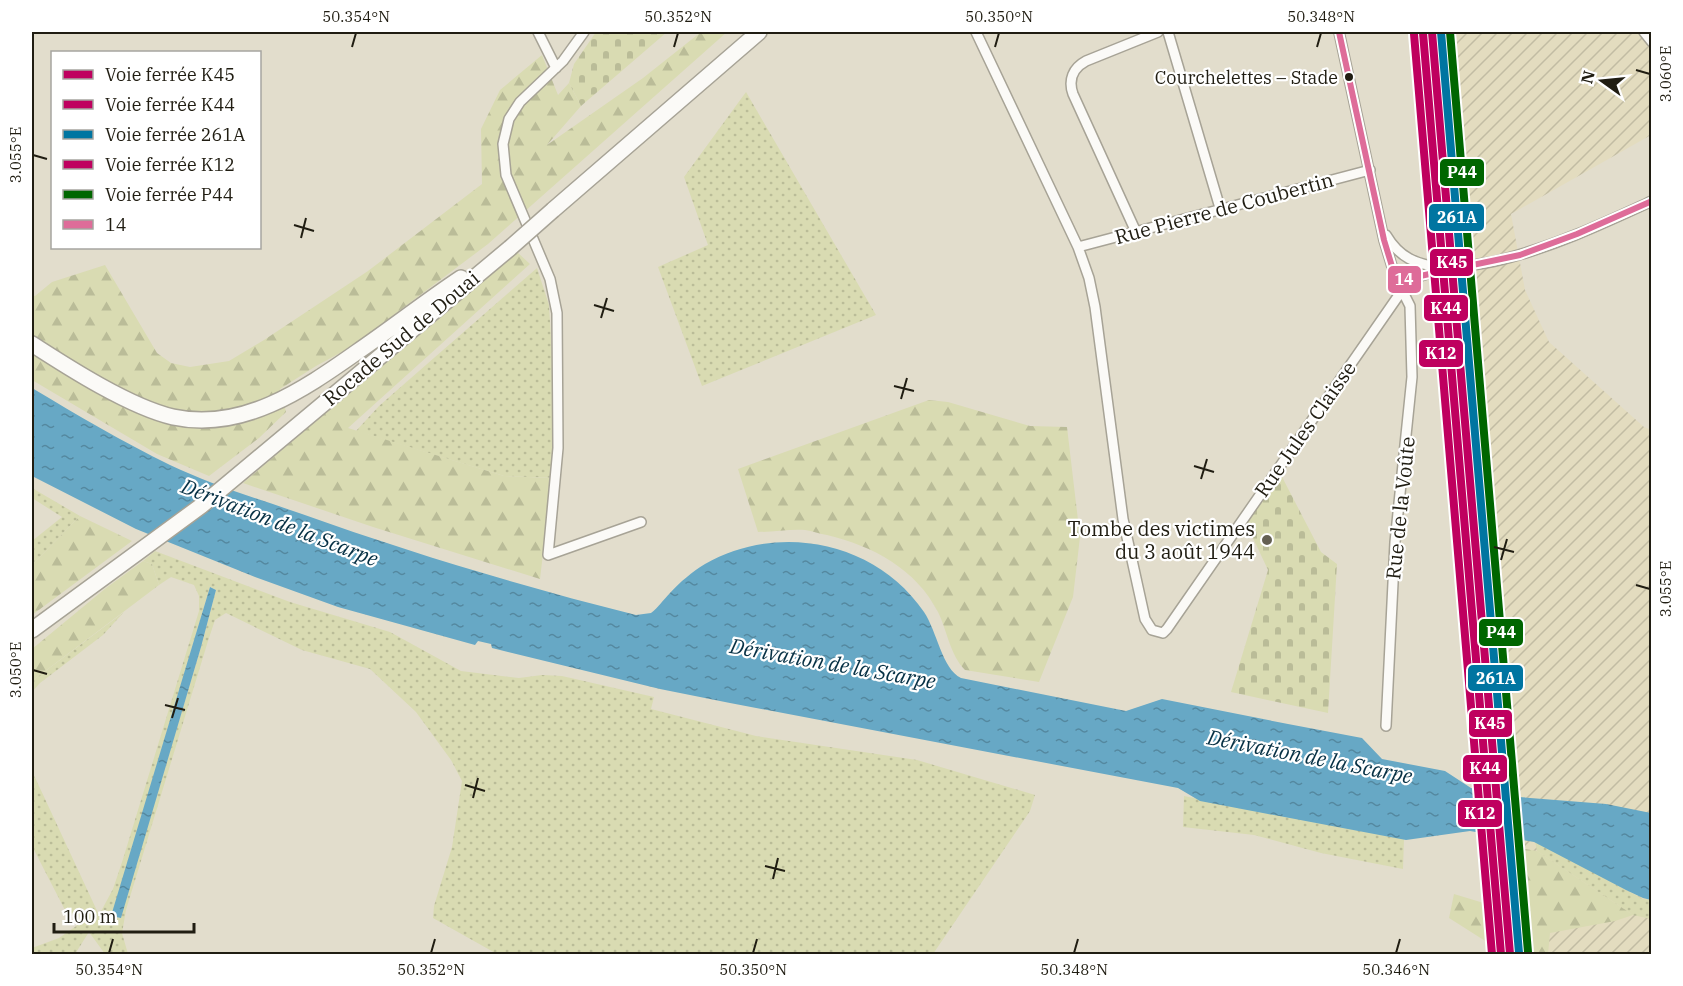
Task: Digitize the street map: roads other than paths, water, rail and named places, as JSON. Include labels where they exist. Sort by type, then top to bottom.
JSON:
[{"type":"highway","name":"Rocade Sud de Douai","points":[[32,630],[284,436],[508,245],[747,32]]},
{"type":"highway","name":"Rocade Sud de Douai","points":[[551,207],[759,32]]},
{"type":"highway","name":"Rocade Sud de Douai","points":[[234,473],[471,271],[508,245]]},
{"type":"highway","points":[[32,344],[108,389],[151,409],[186,419],[230,417],[271,405],[307,386],[471,271]]},
{"type":"highway","name":"Rocade Sud de Douai","points":[[32,621],[136,549]]},
{"type":"street","points":[[538,32],[556,68]]},
{"type":"street","points":[[584,32],[569,54],[514,110],[504,135],[503,153],[510,184],[550,279],[557,314],[559,433],[548,555],[640,522]]},
{"type":"street","points":[[976,32],[1078,247]]},
{"type":"street","points":[[1136,232],[1073,94],[1071,79],[1078,66],[1086,61],[1158,32]]},
{"type":"street","points":[[1168,32],[1220,208]]},
{"type":"street","points":[[1339,32],[1384,240],[1395,272],[1401,280],[1451,268],[1487,263],[1539,249],[1586,231],[1652,201]]},
{"type":"street","points":[[1644,32],[1652,42]]},
{"type":"street","name":"Rue Pierre de Coubertin","points":[[1078,247],[1370,170]]},
{"type":"street","points":[[1383,228],[1391,244],[1410,260],[1416,270],[1411,279]]},
{"type":"street","name":"Rue Jules Claisse","points":[[1078,247],[1094,296],[1125,532],[1145,619],[1152,630],[1163,633],[1411,279]]},
{"type":"street","points":[[1395,272],[1398,261],[1410,260],[1451,268]]},
{"type":"street","name":"Rue Jules Claisse","points":[[1392,305],[1395,292],[1395,272]]},
{"type":"street","name":"Rue de la Voûte","points":[[1386,726],[1395,542],[1412,377],[1410,314],[1408,302],[1402,292]]},
{"type":"water","name":"Dérivation de la Scarpe","points":[[32,388],[152,456],[219,485],[426,556],[636,615],[651,613],[691,574],[705,564],[733,551],[763,544],[794,542],[824,546],[853,555],[880,569],[904,588],[929,620],[949,667],[961,678],[1126,711],[1162,699],[1362,738],[1382,759],[1445,771],[1471,788],[1519,797],[1606,804],[1651,813],[1651,900],[1626,890],[1534,842],[1470,831],[1406,840],[1200,801],[1178,788],[660,689],[492,648],[491,644],[478,641],[475,645],[338,607],[255,577],[136,529],[32,476]]},
{"type":"water","points":[[210,587],[216,590],[201,647],[121,918],[111,916]]},
{"type":"railway","points":[[1510,889],[1520,954]]},
{"type":"rail line","name":"K45","points":[[1432,32],[1510,954]]},
{"type":"rail line","name":"261A","points":[[1441,32],[1519,953]]},
{"type":"rail line","name":"P44","points":[[1450,32],[1528,952]]},
{"type":"rail line","name":"K44","points":[[1423,33],[1501,954]]},
{"type":"rail line","name":"K12","points":[[1414,34],[1492,954]]},
{"type":"place","name":"Courchelettes – Stade","points":[[1349,77]]},
{"type":"place","name":"Tombe des victimes du 3 août 1944","points":[[1267,540]]}]
